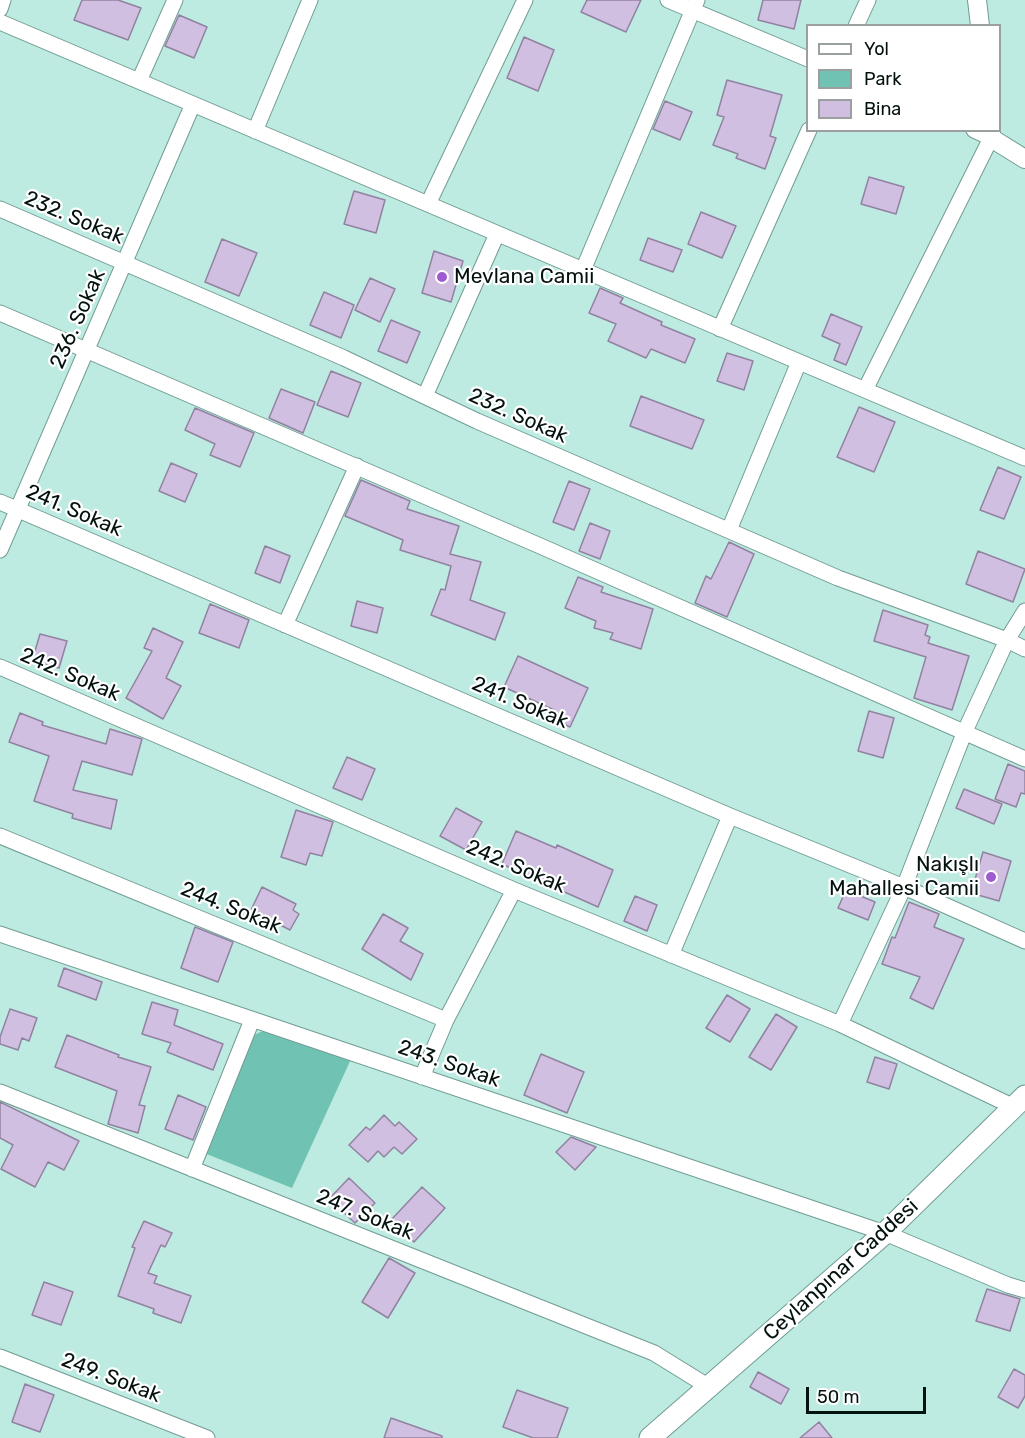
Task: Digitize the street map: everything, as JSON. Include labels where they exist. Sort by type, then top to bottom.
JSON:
[{"type":"main road","name":"Ceylanpınar Caddesi","points":[[650,1438],[885,1233],[1020,1102]]},
{"type":"street","points":[[0,9],[3,0]]},
{"type":"street","points":[[139,81],[175,0]]},
{"type":"street","points":[[255,131],[310,0]]},
{"type":"street","points":[[428,204],[525,0]]},
{"type":"street","points":[[668,0],[695,5],[806,59]]},
{"type":"street","points":[[857,24],[868,0]]},
{"type":"street","points":[[977,0],[980,24]]},
{"type":"street","points":[[583,270],[695,5]]},
{"type":"street","points":[[0,22],[1025,458]]},
{"type":"street","name":"236. Sokak","points":[[0,550],[193,104]]},
{"type":"street","points":[[720,329],[808,132]]},
{"type":"street","points":[[865,390],[991,134],[1025,159]]},
{"type":"street","name":"232. Sokak","points":[[0,209],[344,358],[424,396],[838,578],[1007,640],[1025,649]]},
{"type":"street","points":[[424,396],[497,234]]},
{"type":"street","points":[[0,313],[357,466],[1025,759]]},
{"type":"street","points":[[729,530],[799,362]]},
{"type":"street","points":[[285,625],[357,466]]},
{"type":"street","name":"241. Sokak","points":[[0,502],[730,816],[904,887],[1025,941]]},
{"type":"street","points":[[840,1024],[904,887],[965,731],[1007,640],[1025,611]]},
{"type":"street","name":"242. Sokak","points":[[0,668],[514,890],[840,1024],[1020,1102]]},
{"type":"street","points":[[671,955],[730,816]]},
{"type":"street","name":"244. Sokak","points":[[0,836],[446,1020]]},
{"type":"street","points":[[422,1077],[446,1020],[514,890]]},
{"type":"street","name":"243. Sokak","points":[[0,934],[885,1233],[1025,1290]]},
{"type":"street","points":[[192,1168],[252,1020]]},
{"type":"street","name":"247. Sokak","points":[[0,1092],[654,1353],[709,1387]]},
{"type":"street","name":"249. Sokak","points":[[0,1357],[207,1438]]},
{"type":"green space","points":[[265,1030],[351,1059],[292,1188],[204,1153],[254,1035]]},
{"type":"building","points":[[82,0],[118,0],[141,8],[128,40],[74,20]]},
{"type":"building","points":[[587,0],[641,0],[626,32],[581,12]]},
{"type":"building","points":[[763,0],[801,0],[794,29],[758,20]]},
{"type":"building","points":[[179,15],[207,27],[194,58],[165,46]]},
{"type":"building","points":[[524,37],[554,50],[538,91],[507,78]]},
{"type":"building","points":[[727,80],[782,95],[770,136],[776,138],[765,169],[736,158],[738,154],[713,145],[724,117],[717,115]]},
{"type":"building","points":[[665,101],[692,112],[680,140],[653,129]]},
{"type":"building","points":[[869,177],[904,187],[896,214],[861,204]]},
{"type":"building","points":[[354,191],[385,200],[376,233],[344,224]]},
{"type":"building","points":[[701,212],[736,226],[722,258],[688,244]]},
{"type":"building","points":[[648,238],[682,250],[673,272],[640,260]]},
{"type":"building","points":[[222,239],[257,253],[239,296],[205,282]]},
{"type":"building","name":"Mevlana Camii","points":[[434,251],[463,261],[451,302],[422,293]]},
{"type":"building","points":[[370,278],[395,289],[380,322],[355,310]]},
{"type":"building","points":[[600,288],[623,298],[620,303],[662,322],[661,325],[695,339],[685,363],[651,349],[646,358],[608,341],[616,324],[589,313]]},
{"type":"building","points":[[324,292],[354,305],[341,338],[310,325]]},
{"type":"building","points":[[831,314],[862,327],[846,365],[834,360],[840,344],[822,336]]},
{"type":"building","points":[[391,320],[420,332],[407,363],[378,351]]},
{"type":"building","points":[[727,353],[753,361],[744,390],[717,381]]},
{"type":"building","points":[[331,371],[361,383],[348,417],[317,405]]},
{"type":"building","points":[[281,389],[315,402],[303,433],[269,418]]},
{"type":"building","points":[[641,396],[704,420],[692,449],[630,426]]},
{"type":"building","points":[[859,407],[895,422],[874,472],[837,457]]},
{"type":"building","points":[[195,408],[254,433],[240,467],[210,455],[215,444],[185,430]]},
{"type":"building","points":[[171,463],[197,474],[185,502],[159,491]]},
{"type":"building","points":[[998,467],[1021,477],[1004,519],[980,510]]},
{"type":"building","points":[[361,480],[410,501],[407,509],[459,526],[450,554],[481,562],[470,600],[505,613],[495,640],[431,615],[441,589],[445,590],[451,566],[400,550],[403,540],[345,516]]},
{"type":"building","points":[[569,481],[590,489],[574,530],[553,522]]},
{"type":"building","points":[[590,523],[610,531],[600,559],[579,551]]},
{"type":"building","points":[[729,542],[754,554],[727,617],[695,603],[706,576],[711,579]]},
{"type":"building","points":[[265,546],[290,556],[280,583],[255,573]]},
{"type":"building","points":[[978,551],[1025,569],[1013,602],[966,584]]},
{"type":"building","points":[[578,577],[603,587],[601,592],[653,609],[641,649],[610,639],[613,633],[594,628],[596,621],[565,608]]},
{"type":"building","points":[[357,601],[383,608],[377,633],[351,626]]},
{"type":"building","points":[[210,604],[249,620],[239,648],[199,633]]},
{"type":"building","points":[[883,610],[928,625],[925,635],[930,637],[928,643],[969,656],[952,710],[914,698],[926,657],[874,641]]},
{"type":"building","points":[[153,628],[183,642],[166,678],[181,686],[163,719],[126,698],[152,651],[144,648]]},
{"type":"building","points":[[40,634],[67,641],[59,668],[32,661]]},
{"type":"building","points":[[518,656],[588,688],[570,727],[551,718],[554,710],[504,687]]},
{"type":"building","points":[[869,711],[894,718],[883,758],[858,751]]},
{"type":"building","points":[[20,713],[43,722],[42,725],[106,744],[110,729],[142,739],[132,775],[82,761],[73,790],[117,800],[111,829],[72,818],[73,814],[34,801],[49,756],[9,742]]},
{"type":"building","points":[[347,757],[375,769],[362,800],[333,788]]},
{"type":"building","points":[[1008,764],[1025,771],[1025,794],[1021,793],[1016,807],[995,799]]},
{"type":"building","points":[[964,789],[1002,804],[994,824],[956,808]]},
{"type":"building","points":[[456,808],[482,822],[466,850],[440,836]]},
{"type":"building","points":[[296,810],[333,822],[322,856],[310,853],[306,865],[281,857]]},
{"type":"building","points":[[516,831],[556,848],[557,845],[613,870],[598,907],[502,864]]},
{"type":"building","name":"Nakışlı Mahallesi Camii","points":[[983,852],[1011,861],[999,901],[971,893]]},
{"type":"building","points":[[262,887],[296,904],[293,910],[299,914],[290,930],[251,910]]},
{"type":"building","points":[[846,890],[875,902],[868,920],[838,908]]},
{"type":"building","points":[[635,896],[657,905],[647,931],[624,921]]},
{"type":"building","points":[[909,902],[939,914],[934,927],[964,939],[933,1009],[910,998],[920,977],[882,964]]},
{"type":"building","points":[[383,914],[408,928],[400,941],[423,954],[411,980],[362,949]]},
{"type":"building","points":[[195,927],[233,942],[218,982],[181,968]]},
{"type":"building","points":[[64,968],[102,982],[96,1000],[58,986]]},
{"type":"building","points":[[727,995],[750,1009],[730,1042],[706,1028]]},
{"type":"building","points":[[152,1002],[178,1010],[174,1025],[223,1044],[213,1070],[167,1052],[171,1043],[142,1034]]},
{"type":"building","points":[[10,1009],[37,1018],[29,1041],[22,1038],[18,1050],[0,1044],[0,1037]]},
{"type":"building","points":[[776,1014],[797,1027],[771,1070],[749,1057]]},
{"type":"building","points":[[67,1035],[119,1055],[118,1057],[151,1067],[139,1105],[145,1106],[138,1133],[108,1124],[117,1091],[55,1067]]},
{"type":"building","points":[[541,1054],[584,1072],[567,1113],[524,1095]]},
{"type":"building","points":[[875,1057],[897,1064],[889,1089],[867,1082]]},
{"type":"building","points":[[178,1095],[206,1107],[193,1140],[165,1129]]},
{"type":"building","points":[[0,1102],[79,1141],[64,1170],[48,1162],[35,1187],[1,1169],[13,1145],[0,1138]]},
{"type":"building","points":[[384,1115],[395,1126],[399,1122],[417,1139],[402,1154],[394,1147],[384,1157],[378,1151],[368,1162],[349,1145],[366,1127],[370,1130]]},
{"type":"building","points":[[571,1137],[596,1147],[575,1170],[556,1152]]},
{"type":"building","points":[[349,1178],[375,1203],[355,1223],[329,1199]]},
{"type":"building","points":[[422,1187],[445,1208],[414,1242],[391,1220]]},
{"type":"building","points":[[144,1221],[172,1233],[165,1247],[161,1245],[148,1273],[157,1276],[154,1283],[191,1296],[181,1323],[153,1313],[154,1309],[118,1296],[135,1248],[132,1247]]},
{"type":"building","points":[[389,1258],[415,1273],[388,1318],[362,1302]]},
{"type":"building","points":[[44,1282],[73,1292],[61,1325],[32,1315]]},
{"type":"building","points":[[987,1289],[1020,1299],[1010,1331],[976,1321]]},
{"type":"building","points":[[1014,1369],[1025,1375],[1025,1396],[1018,1408],[998,1397]]},
{"type":"building","points":[[758,1372],[789,1389],[781,1404],[750,1387]]},
{"type":"building","points":[[25,1384],[54,1395],[40,1432],[12,1422]]},
{"type":"building","points":[[517,1390],[568,1408],[557,1438],[533,1438],[503,1427]]},
{"type":"building","points":[[391,1418],[442,1436],[442,1438],[384,1438]]},
{"type":"building","points":[[819,1422],[832,1438],[800,1438]]},
{"type":"place","name":"Mevlana Camii","points":[[442,277]]},
{"type":"place","name":"Nakışlı Mahallesi Camii","points":[[991,877]]}]
